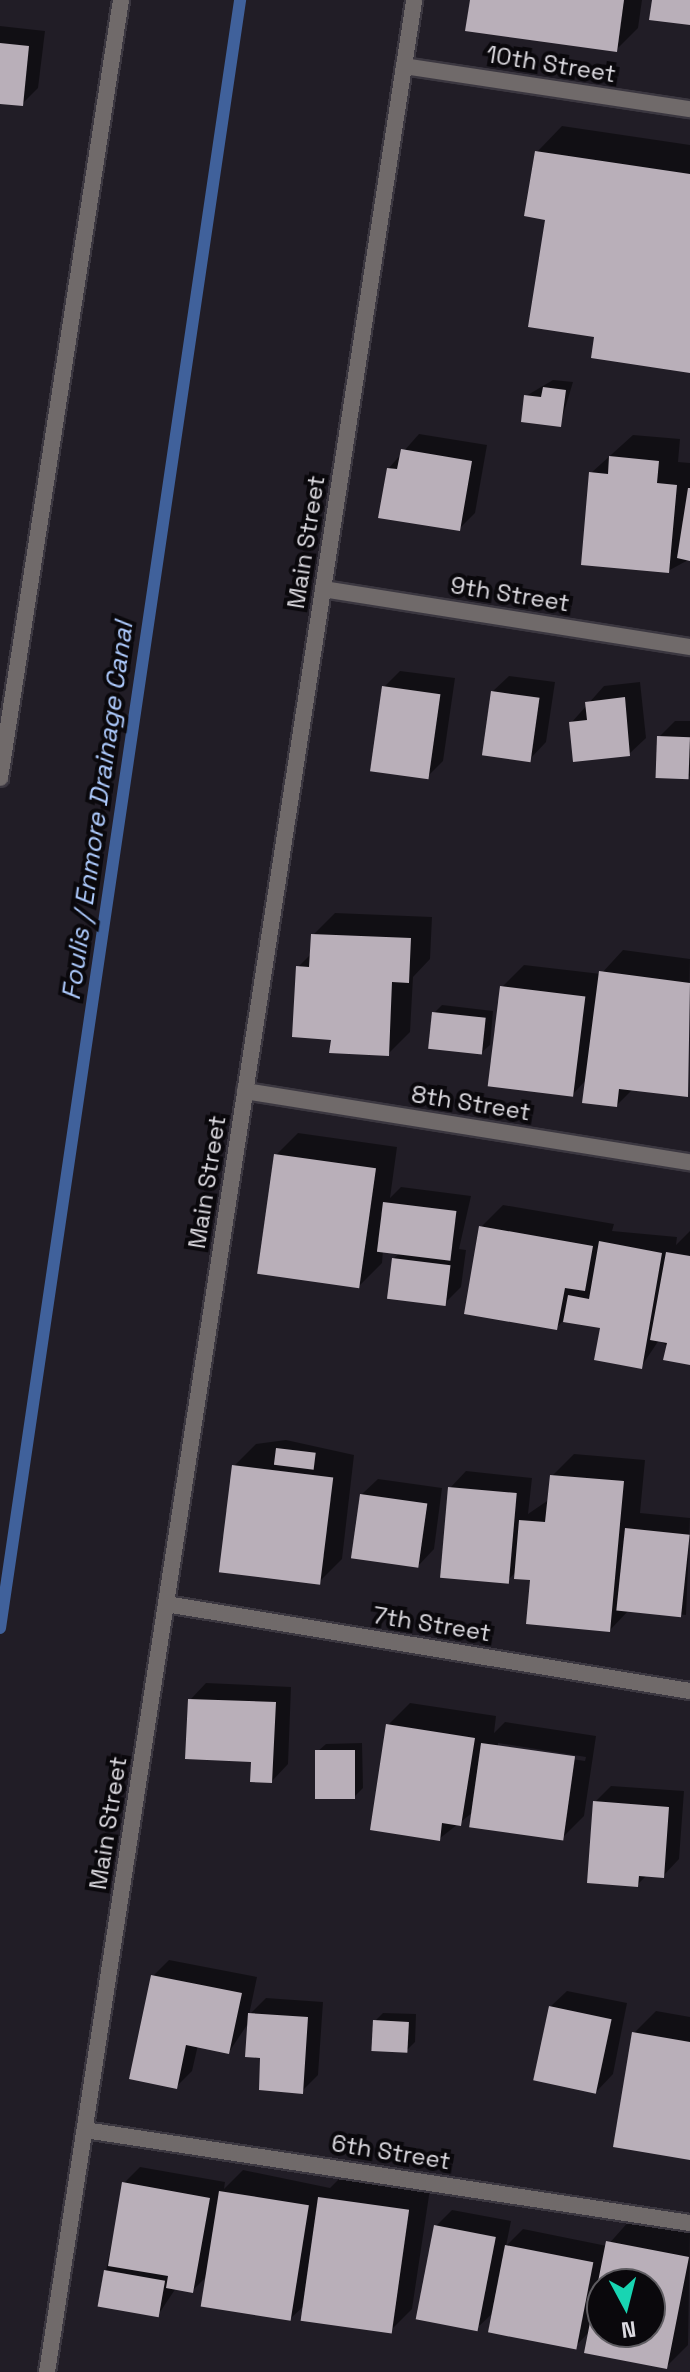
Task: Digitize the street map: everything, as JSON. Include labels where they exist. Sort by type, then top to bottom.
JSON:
[{"type":"street","points":[[0,778],[121,0]]},
{"type":"street","name":"Main Street","points":[[47,2372],[414,0]]},
{"type":"street","name":"10th Street","points":[[404,66],[690,109]]},
{"type":"street","name":"9th Street","points":[[323,589],[690,647]]},
{"type":"street","name":"8th Street","points":[[245,1091],[690,1162]]},
{"type":"street","name":"7th Street","points":[[166,1604],[690,1691]]},
{"type":"street","name":"6th Street","points":[[85,2130],[690,2223]]},
{"type":"building","points":[[470,0],[624,0],[617,52],[465,31]]},
{"type":"building","points":[[652,0],[690,0],[690,25],[649,20]]},
{"type":"building","points":[[0,43],[29,46],[23,106],[0,104]]},
{"type":"building","points":[[535,151],[690,174],[690,373],[591,358],[594,337],[528,327],[545,220],[524,216]]},
{"type":"building","points":[[543,387],[566,390],[561,427],[521,422],[524,395],[541,397]]},
{"type":"building","points":[[401,449],[472,461],[460,531],[378,518],[387,468],[397,469]]},
{"type":"building","points":[[609,456],[659,461],[657,483],[677,485],[669,573],[581,565],[589,472],[608,474]]},
{"type":"building","points":[[690,488],[690,561],[677,558]]},
{"type":"building","points":[[382,686],[440,694],[428,779],[370,771]]},
{"type":"building","points":[[491,691],[540,698],[530,762],[482,755]]},
{"type":"building","points":[[625,697],[630,756],[573,762],[569,722],[587,720],[585,702]]},
{"type":"building","points":[[657,736],[690,737],[689,779],[656,778]]},
{"type":"building","points":[[311,934],[411,938],[409,983],[392,982],[389,1056],[329,1053],[331,1040],[292,1037],[296,966],[309,967]]},
{"type":"building","points":[[599,971],[690,983],[688,1097],[619,1089],[617,1107],[582,1103]]},
{"type":"building","points":[[500,986],[585,996],[573,1097],[488,1086]]},
{"type":"building","points":[[432,1012],[486,1018],[482,1054],[428,1049]]},
{"type":"building","points":[[274,1154],[376,1168],[359,1288],[257,1274]]},
{"type":"building","points":[[383,1202],[456,1211],[450,1261],[377,1252]]},
{"type":"building","points":[[479,1226],[593,1246],[585,1291],[565,1288],[557,1330],[464,1314]]},
{"type":"building","points":[[599,1241],[662,1253],[642,1369],[594,1360],[600,1328],[563,1322],[568,1295],[589,1299]]},
{"type":"building","points":[[666,1252],[690,1256],[690,1365],[663,1360],[667,1343],[650,1340]]},
{"type":"building","points":[[392,1258],[451,1265],[446,1306],[387,1299]]},
{"type":"building","points":[[276,1448],[316,1453],[314,1470],[274,1465]]},
{"type":"building","points":[[232,1465],[333,1477],[320,1585],[219,1572]]},
{"type":"building","points":[[550,1475],[624,1481],[610,1632],[526,1624],[530,1580],[514,1579],[519,1520],[545,1522]]},
{"type":"building","points":[[448,1487],[517,1493],[509,1584],[440,1578]]},
{"type":"building","points":[[360,1494],[427,1503],[418,1568],[351,1558]]},
{"type":"building","points":[[625,1528],[690,1535],[681,1617],[616,1611]]},
{"type":"building","points":[[188,1699],[276,1702],[272,1783],[250,1782],[251,1762],[185,1759]]},
{"type":"building","points":[[386,1724],[475,1738],[461,1826],[442,1823],[440,1841],[370,1830]]},
{"type":"building","points":[[481,1743],[575,1756],[563,1840],[469,1827]]},
{"type":"building","points":[[315,1750],[355,1750],[355,1799],[315,1799]]},
{"type":"building","points":[[593,1801],[669,1807],[664,1878],[639,1876],[638,1887],[587,1883]]},
{"type":"building","points":[[151,1975],[242,1993],[229,2054],[186,2045],[177,2089],[129,2079]]},
{"type":"building","points":[[549,2006],[612,2019],[596,2094],[533,2080]]},
{"type":"building","points":[[248,2013],[308,2017],[303,2094],[259,2090],[260,2058],[245,2057]]},
{"type":"building","points":[[373,2020],[409,2022],[407,2053],[371,2051]]},
{"type":"building","points":[[632,2032],[690,2042],[690,2160],[613,2147]]},
{"type":"building","points":[[122,2182],[210,2198],[193,2293],[166,2288],[168,2276],[108,2266]]},
{"type":"building","points":[[219,2191],[309,2205],[291,2321],[201,2307]]},
{"type":"building","points":[[318,2197],[409,2210],[392,2334],[301,2321]]},
{"type":"building","points":[[434,2225],[496,2237],[478,2331],[416,2319]]},
{"type":"building","points":[[606,2241],[689,2257],[667,2369],[584,2353],[586,2343],[586,2348],[666,2348],[666,2268],[601,2268]]},
{"type":"building","points":[[505,2245],[593,2262],[592,2268],[586,2268],[586,2300],[576,2350],[488,2332]]},
{"type":"building","points":[[104,2270],[165,2281],[159,2317],[98,2306]]},
{"type":"waterway","name":"Foulis / Enmore Drainage Canal","points":[[0,1628],[240,0]]}]
